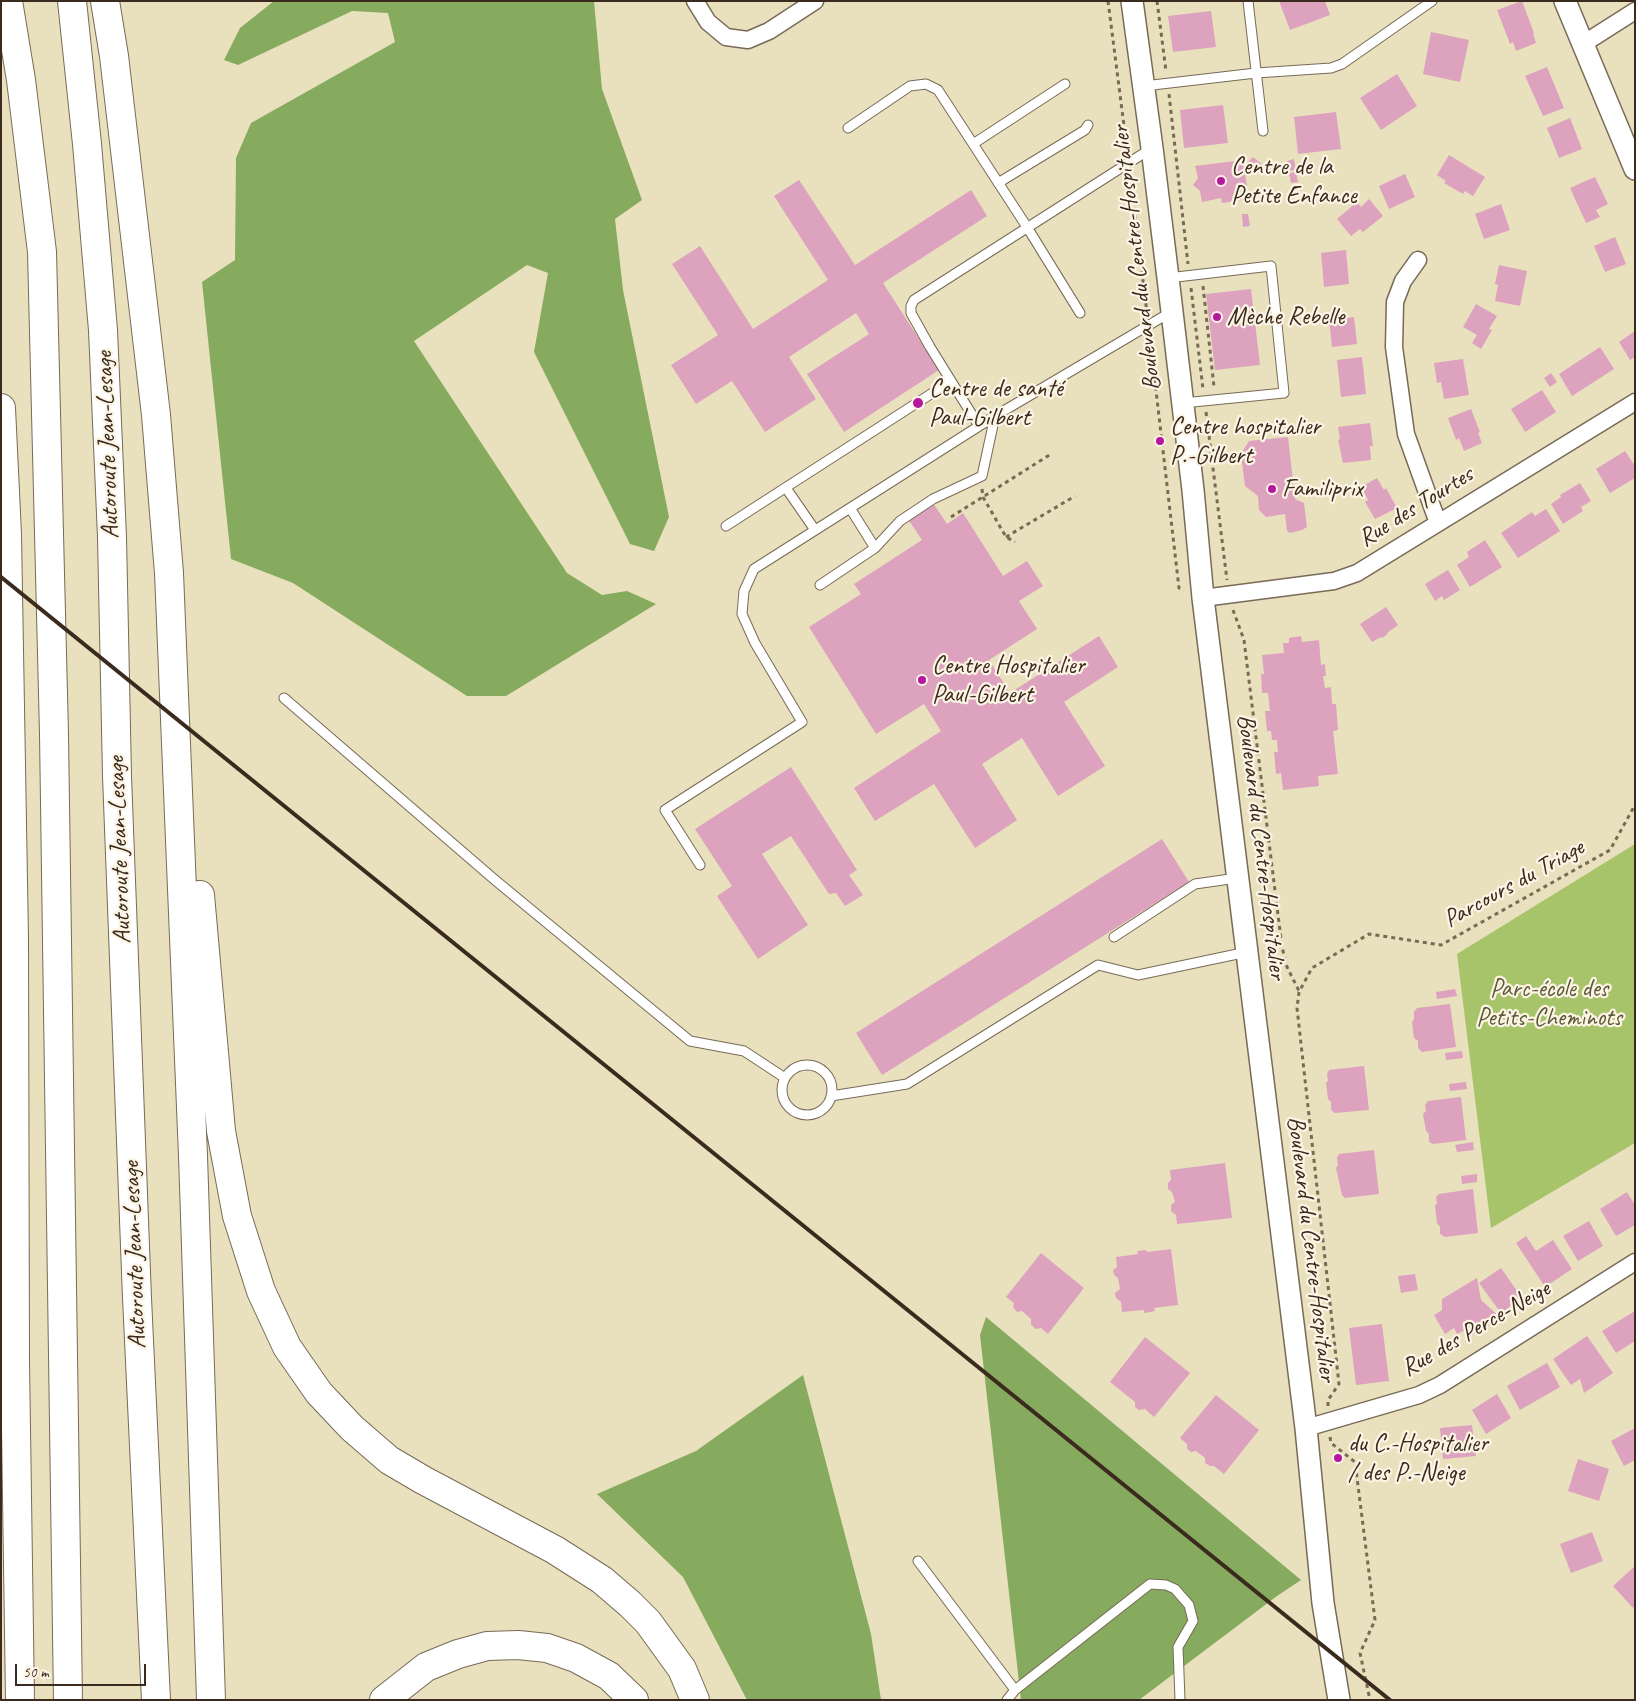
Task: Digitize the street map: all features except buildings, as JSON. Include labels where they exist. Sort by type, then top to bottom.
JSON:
[{"type":"highway","points":[[8,1],[21,80],[42,252],[54,734],[68,1700]]},
{"type":"highway","name":"Autoroute Jean-Lesage","points":[[72,1],[87,144],[103,330],[112,537],[117,776],[137,1298],[156,1700]]},
{"type":"highway","points":[[105,1],[114,56],[156,415],[221,1131],[237,1216],[261,1291],[287,1347],[319,1394],[352,1428],[389,1460],[555,1550],[602,1580],[648,1622],[682,1669],[695,1700]]},
{"type":"highway","points":[[1,408],[8,544],[14,939],[15,1351],[20,1700]]},
{"type":"highway","points":[[169,573],[193,1166],[211,1700]]},
{"type":"highway","points":[[384,1700],[426,1668],[458,1654],[487,1646],[518,1645],[547,1648],[576,1658],[609,1676],[634,1700]]},
{"type":"street","points":[[695,1],[708,22],[726,37],[748,40],[769,31],[815,1]]},
{"type":"street","name":"Boulevard du Centre-Hospitalier","points":[[1132,1],[1168,278],[1203,598],[1306,1428],[1323,1603],[1339,1700]]},
{"type":"street","points":[[1565,1],[1635,169]]},
{"type":"street","points":[[1583,44],[1635,11]]},
{"type":"street","points":[[1418,260],[1403,281],[1395,302],[1394,347],[1406,434],[1438,523]]},
{"type":"street","name":"Rue des Tourtes","points":[[1203,598],[1334,581],[1357,573],[1635,402]]},
{"type":"street","name":"Rue des Perce-Neige","points":[[1306,1428],[1419,1395],[1440,1385],[1635,1262]]},
{"type":"lane","points":[[1248,1],[1263,131]]},
{"type":"lane","points":[[1144,86],[1256,73],[1331,68],[1342,64],[1432,1]]},
{"type":"lane","points":[[848,128],[910,86],[926,84],[938,90],[1080,313]]},
{"type":"lane","points":[[973,144],[1065,84]]},
{"type":"lane","points":[[998,183],[1085,130],[1088,125]]},
{"type":"lane","points":[[979,426],[911,313],[911,306],[914,300],[1152,148]]},
{"type":"lane","points":[[1168,278],[1271,266],[1284,393],[1183,403]]},
{"type":"lane","points":[[700,865],[665,810],[802,722],[755,643],[742,614],[744,591],[754,569],[994,416],[1172,312]]},
{"type":"lane","points":[[726,526],[951,381]]},
{"type":"lane","points":[[820,584],[875,548],[900,521],[933,499],[982,476],[994,416]]},
{"type":"lane","points":[[786,488],[815,530]]},
{"type":"lane","points":[[850,508],[875,548]]},
{"type":"lane","points":[[284,698],[496,880],[690,1040],[744,1051],[785,1078]]},
{"type":"lane","points":[[1114,937],[1195,884],[1238,878]]},
{"type":"lane","points":[[831,1096],[907,1084],[1098,965],[1138,975],[1247,952]]},
{"type":"lane","points":[[800,1066],[816,1067],[828,1077],[831,1084],[831,1096],[826,1107],[813,1115],[805,1116],[790,1110],[782,1096],[781,1089],[785,1078],[793,1069],[800,1066]]},
{"type":"lane","points":[[918,1561],[1015,1690]]},
{"type":"lane","points":[[1007,1700],[1015,1690],[1150,1584],[1166,1585],[1175,1589],[1189,1605],[1194,1621],[1178,1647],[1180,1700]]},
{"type":"path","points":[[1108,1],[1179,588],[1203,598]]},
{"type":"path","points":[[1157,1],[1204,401],[1230,594],[1233,612],[1244,640],[1282,947],[1287,968],[1299,992]]},
{"type":"path","points":[[1203,287],[1215,391]]},
{"type":"path","points":[[951,517],[1051,454]]},
{"type":"path","points":[[982,476],[983,497],[1006,537],[1015,542]]},
{"type":"path","points":[[1006,537],[1075,496]]},
{"type":"path","name":"Parcours du Triage","points":[[1370,1700],[1360,1653],[1375,1620],[1355,1462],[1331,1443],[1328,1400],[1339,1384],[1297,1008],[1299,992],[1312,968],[1369,934],[1441,945],[1610,850],[1635,805]]},
{"type":"green space","points":[[274,1],[594,1],[602,89],[642,200],[615,219],[623,290],[669,517],[654,551],[630,544],[534,352],[548,273],[527,265],[414,341],[567,573],[602,595],[627,591],[656,604],[506,696],[467,696],[293,583],[231,559],[202,282],[235,260],[236,158],[251,123],[395,42],[388,13],[352,11],[238,65],[224,60],[240,28]]},
{"type":"green space","name":"Parc-école des Petits-Cheminots","points":[[1635,844],[1635,1143],[1491,1228],[1457,954]]},
{"type":"green space","points":[[986,1317],[1301,1580],[1139,1700],[1021,1700],[980,1335]]},
{"type":"green space","points":[[803,1375],[871,1634],[881,1700],[747,1700],[683,1577],[597,1494],[696,1451]]},
{"type":"railway","points":[[1,577],[1390,1700]]},
{"type":"place","name":"Centre de la Petite Enfance","points":[[1221,181]]},
{"type":"place","name":"Mèche Rebelle","points":[[1217,317]]},
{"type":"place","name":"Centre de santé Paul-Gilbert","points":[[918,403]]},
{"type":"place","name":"Centre hospitalier P.-Gilbert","points":[[1160,441]]},
{"type":"place","name":"Familiprix","points":[[1272,489]]},
{"type":"place","name":"Centre Hospitalier Paul-Gilbert","points":[[922,680]]},
{"type":"place","name":"du C.-Hospitalier / des P.-Neige","points":[[1338,1458]]}]
